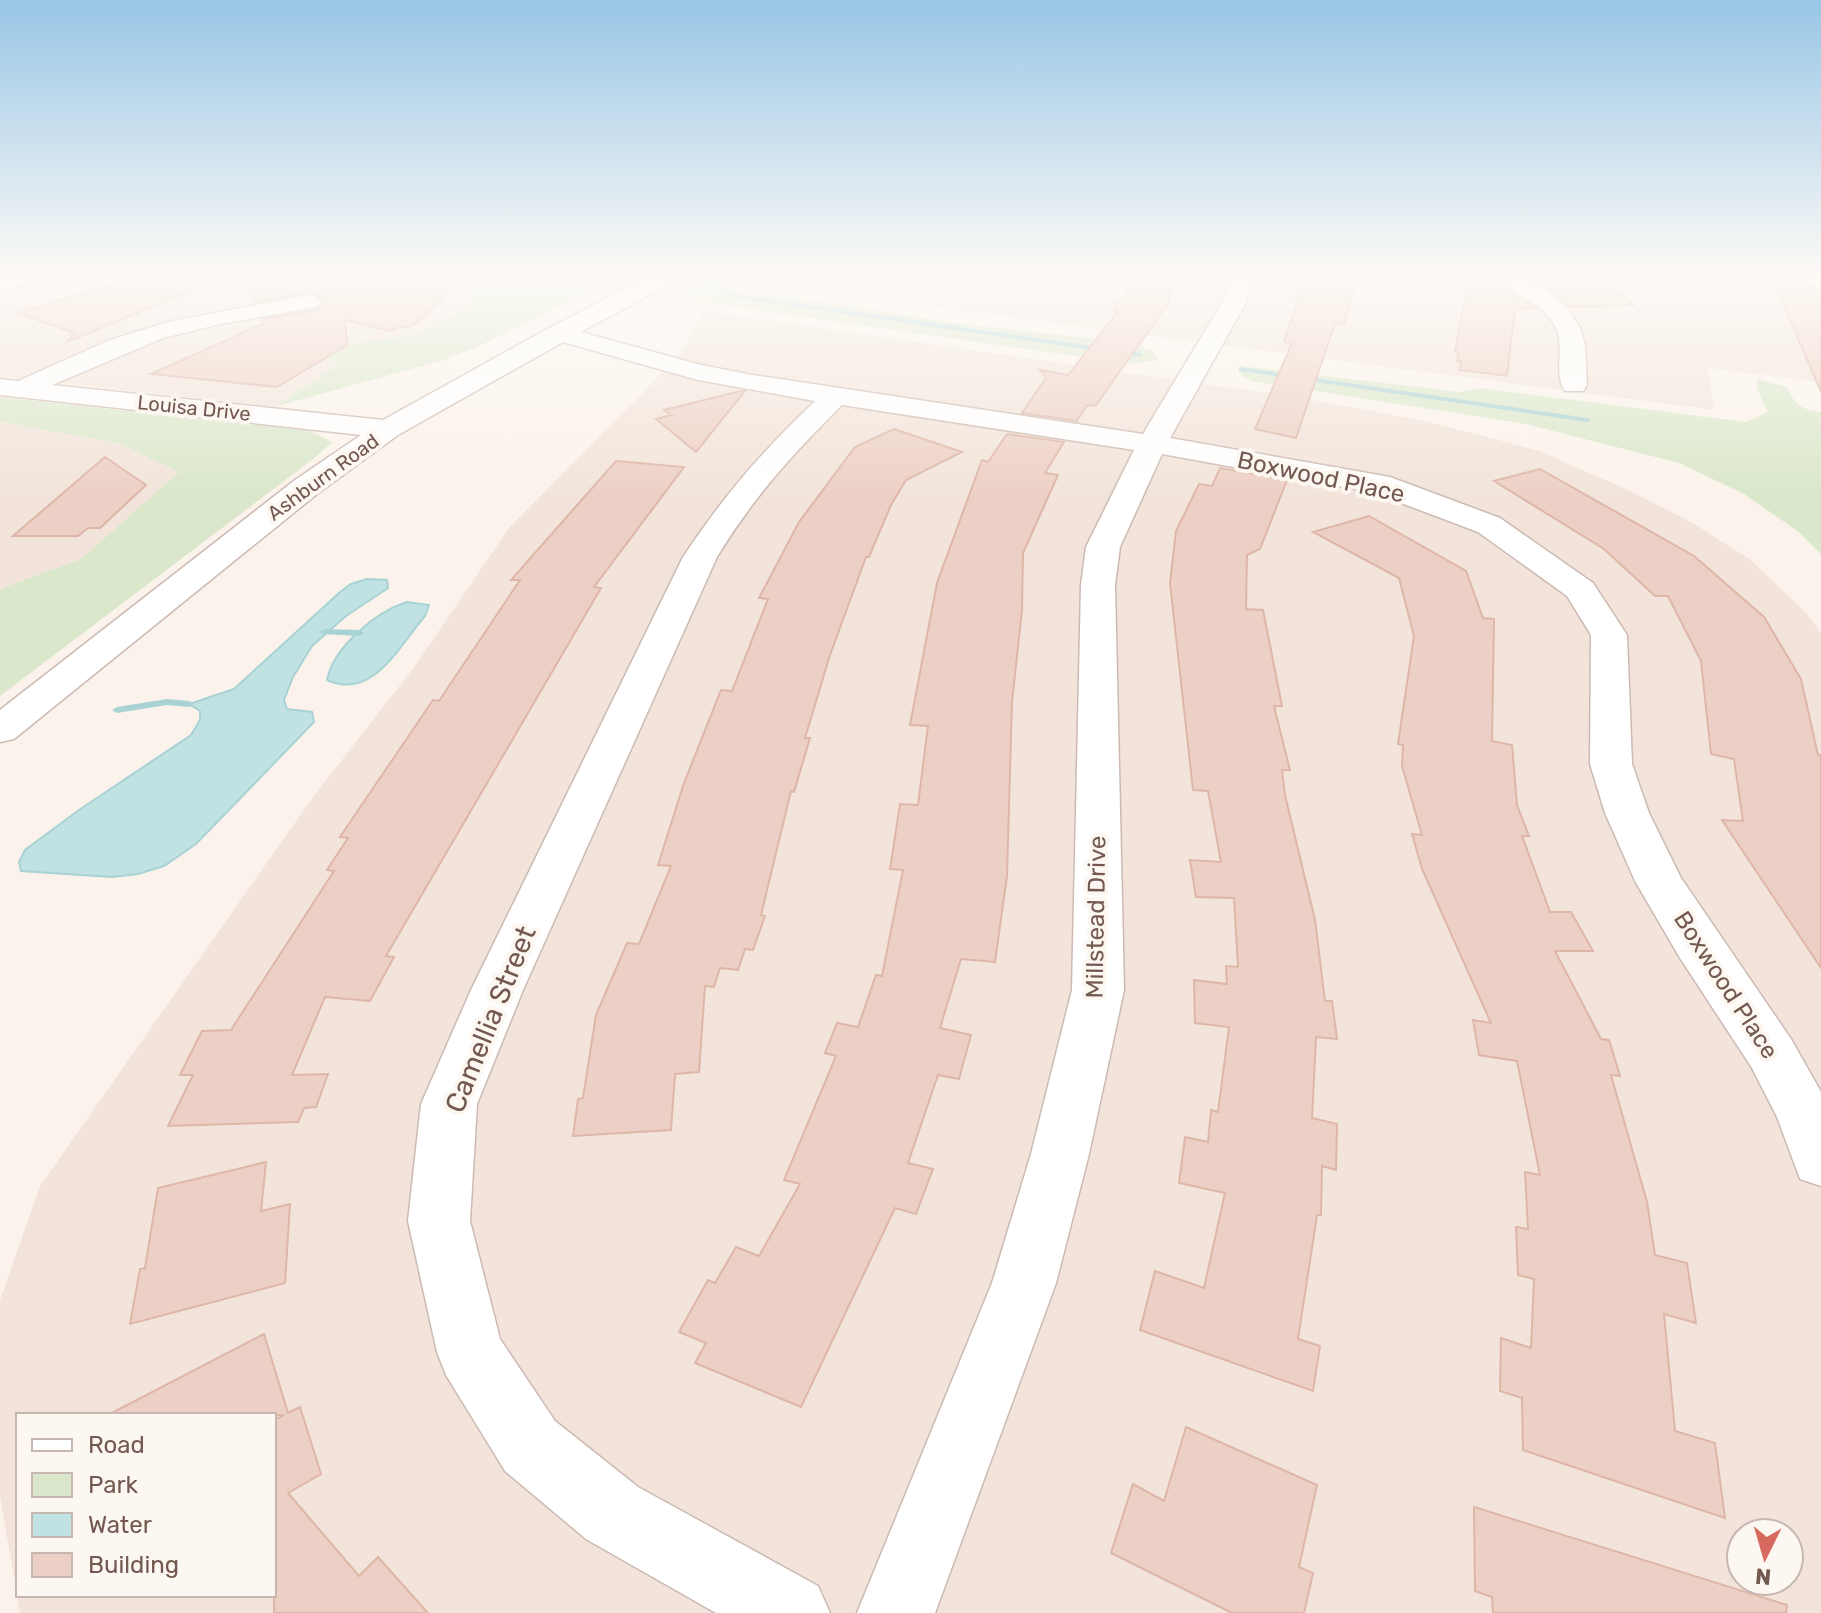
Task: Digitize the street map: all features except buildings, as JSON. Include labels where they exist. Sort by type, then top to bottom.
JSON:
[{"type":"street","points":[[7,392],[119,346]]},
{"type":"street","name":"Ashburn Road","points":[[0,730],[306,487],[388,429],[534,346]]},
{"type":"street","name":"Boxwood Place","points":[[606,346],[698,372],[1152,444],[1379,484],[1489,525],[1581,590],[1609,635],[1611,764],[1627,813],[1659,881],[1772,1054],[1805,1116],[1821,1161]]},
{"type":"street","name":"Millstead Drive","points":[[896,1613],[1024,1283],[1060,1154],[1098,990],[1098,585],[1103,547],[1152,444],[1209,346]]},
{"type":"street","points":[[1572,346],[1574,385]]},
{"type":"street","name":"Louisa Drive","points":[[7,392],[388,429]]},
{"type":"street","name":"Camellia Street","points":[[791,1613],[612,1513],[530,1446],[470,1352],[439,1221],[449,1104],[497,990],[700,557],[732,507],[765,466],[836,395]]},
{"type":"shaded area","points":[[0,346],[331,346],[295,351],[341,364],[273,407],[0,376]]},
{"type":"shaded area","points":[[684,346],[946,346],[1301,398],[1425,421],[1540,451],[1691,522],[1751,560],[1806,613],[1821,633],[1821,1613],[20,1613],[17,1597],[276,1597],[276,1413],[16,1413],[16,1590],[0,1496],[0,1300],[40,1186],[313,797],[415,666],[509,528],[678,357]]},
{"type":"shaded area","points":[[1231,346],[1821,346],[1821,382],[1708,368],[1714,410]]},
{"type":"shaded area","points":[[0,422],[118,443],[179,472],[81,559],[0,589]]},
{"type":"green space","points":[[329,346],[478,346],[440,361],[274,407],[340,364],[292,351]]},
{"type":"green space","points":[[1007,346],[1136,346],[1152,350],[1159,360],[1129,364]]},
{"type":"green space","points":[[1240,366],[1460,392],[1479,388],[1746,422],[1768,412],[1757,388],[1757,379],[1787,387],[1800,405],[1821,412],[1821,554],[1799,532],[1744,494],[1679,463],[1526,424],[1252,381],[1241,375]]},
{"type":"green space","points":[[0,397],[310,431],[332,442],[0,696],[0,589],[81,559],[179,472],[118,443],[0,422]]},
{"type":"water","points":[[367,579],[387,580],[388,588],[346,616],[312,646],[293,677],[284,700],[287,709],[312,712],[314,722],[196,844],[164,866],[138,874],[112,877],[21,871],[19,862],[25,850],[191,735],[200,720],[200,711],[189,704],[234,689],[339,593],[351,584]]},
{"type":"water","points":[[407,602],[429,605],[425,616],[384,667],[358,683],[343,685],[327,680],[338,656],[357,633],[382,614]]},
{"type":"waterway","points":[[1080,346],[1140,355]]},
{"type":"waterway","points":[[1242,369],[1587,420]]},
{"type":"waterway","points":[[325,632],[359,633]]},
{"type":"waterway","points":[[117,710],[167,702],[189,704]]}]
